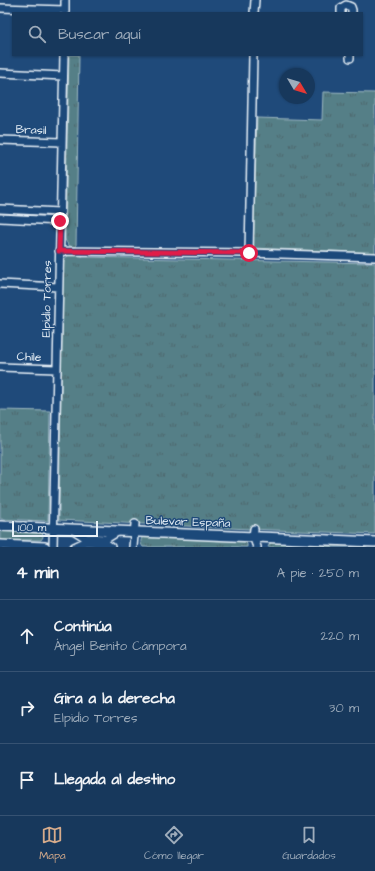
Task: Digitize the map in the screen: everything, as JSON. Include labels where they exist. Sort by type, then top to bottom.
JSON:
[{"type":"main road","name":"Bulevar España","points":[[0,526],[54,524],[72,529],[119,531],[134,528],[308,535],[375,542]]},
{"type":"main road","points":[[0,545],[44,547]]},
{"type":"street","points":[[0,8],[65,11],[65,0]]},
{"type":"street","points":[[254,12],[255,0]]},
{"type":"street","points":[[342,3],[352,8]]},
{"type":"street","name":"Elpidio Torres","points":[[53,547],[64,56]]},
{"type":"street","points":[[249,253],[254,56]]},
{"type":"street","points":[[0,74],[63,76]]},
{"type":"street","name":"Brasil","points":[[0,140],[62,142]]},
{"type":"street","points":[[0,209],[60,212]]},
{"type":"street","points":[[0,218],[60,221]]},
{"type":"street","points":[[59,251],[249,253],[375,257]]},
{"type":"street","points":[[0,284],[58,287]]},
{"type":"street","name":"Chile","points":[[0,367],[56,369]]},
{"type":"street","points":[[133,547],[134,528]]},
{"type":"street","points":[[253,533],[257,547]]},
{"type":"street","points":[[74,547],[85,542],[105,543],[111,547]]},
{"type":"green space","points":[[69,56],[79,56],[76,247],[69,245],[65,239]]},
{"type":"green space","points":[[323,92],[375,93],[375,253],[253,248],[257,118],[322,120]]},
{"type":"green space","points":[[74,254],[82,254],[82,257],[375,263],[375,534],[59,520],[63,262],[69,256]]},
{"type":"green space","points":[[0,410],[50,411],[48,521],[0,519]]},
{"type":"green space","points":[[0,530],[42,532],[43,537],[41,540],[21,540],[13,543],[0,542]]},
{"type":"green space","points":[[144,536],[243,540],[247,544],[247,547],[143,547],[141,541]]},
{"type":"green space","points":[[273,541],[375,545],[375,547],[268,547]]},
{"type":"route","points":[[60,221],[59,251],[249,253]]}]
